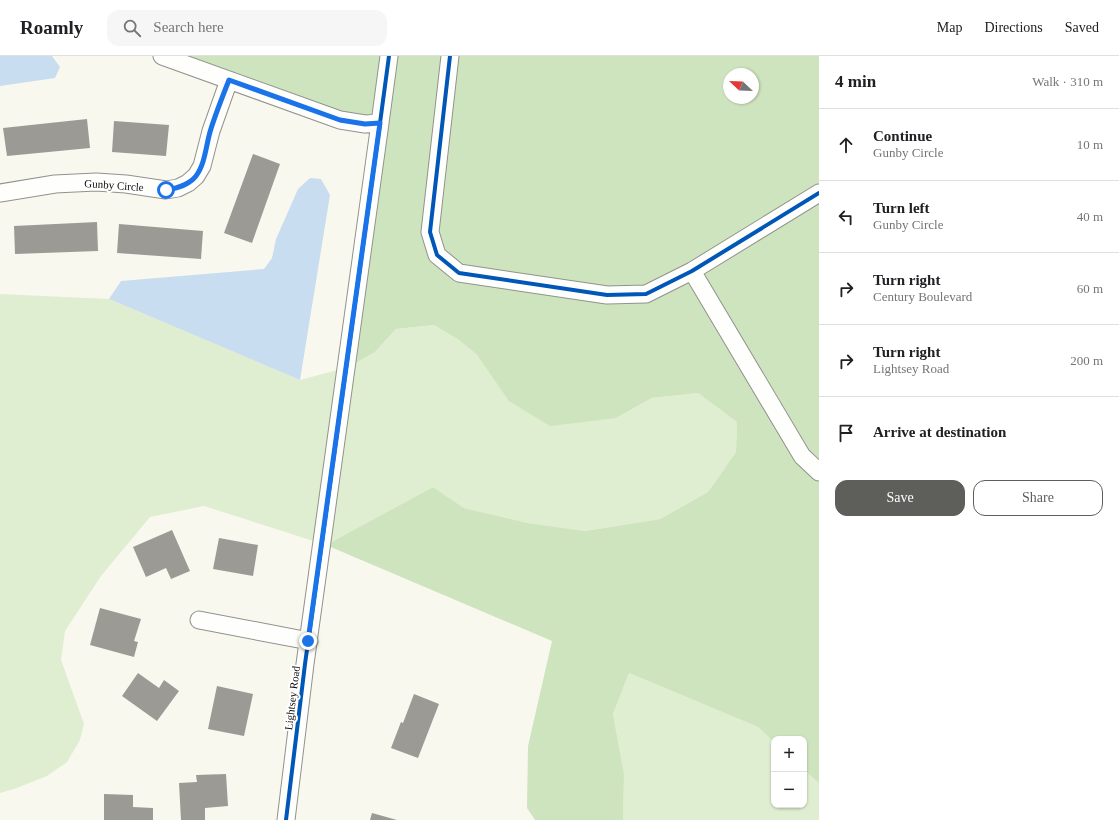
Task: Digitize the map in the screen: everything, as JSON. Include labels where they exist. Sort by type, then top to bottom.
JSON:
[{"type":"street","points":[[162,56],[340,120],[365,124],[380,123]]},
{"type":"street","name":"Lightsey Road","points":[[286,820],[308,641],[389,56]]},
{"type":"street","points":[[450,56],[430,232],[437,255],[459,274],[607,295],[646,294],[692,271],[819,193]]},
{"type":"street","name":"Gunby Circle","points":[[0,193],[55,184],[96,182],[126,184],[166,190],[178,188],[188,183],[196,176],[202,166],[210,131],[229,80]]},
{"type":"street","points":[[692,271],[802,456],[819,472]]},
{"type":"street","points":[[199,620],[308,641]]},
{"type":"green space","points":[[168,56],[819,56],[819,783],[807,773],[807,736],[771,736],[771,739],[758,727],[629,673],[613,714],[624,774],[623,820],[535,820],[527,808],[528,746],[552,641],[326,545],[433,487],[464,508],[528,523],[585,531],[660,519],[708,492],[736,452],[737,422],[698,393],[652,398],[616,418],[550,426],[509,401],[477,355],[459,340],[434,325],[396,329],[375,352],[349,367],[380,132]]},
{"type":"green space","points":[[0,294],[109,299],[300,380],[349,367],[375,352],[396,329],[434,325],[459,340],[477,355],[509,400],[616,418],[652,398],[698,393],[737,422],[736,452],[708,492],[660,519],[584,531],[528,523],[464,508],[433,487],[326,545],[204,506],[150,517],[101,576],[65,631],[61,660],[84,724],[80,740],[67,762],[47,776],[0,793]]},
{"type":"green space","points":[[629,673],[758,727],[771,739],[771,808],[807,808],[807,773],[819,783],[819,820],[623,820],[624,774],[613,714]]},
{"type":"water","points":[[0,56],[52,56],[60,67],[55,78],[0,86]]},
{"type":"water","points":[[310,178],[321,179],[330,195],[300,380],[109,299],[121,281],[264,269],[272,258],[276,239],[298,189]]},
{"type":"building","points":[[87,119],[90,148],[7,156],[3,128]]},
{"type":"building","points":[[114,121],[169,125],[166,156],[112,152]]},
{"type":"building","points":[[253,154],[280,164],[252,243],[224,233]]},
{"type":"building","points":[[97,222],[98,251],[15,254],[14,226]]},
{"type":"building","points":[[119,224],[203,231],[201,259],[117,253]]},
{"type":"building","points":[[172,530],[190,571],[171,579],[166,568],[146,577],[133,547]]},
{"type":"building","points":[[219,538],[258,545],[253,576],[213,569]]},
{"type":"building","points":[[100,608],[141,619],[134,641],[138,642],[134,657],[90,645]]},
{"type":"building","points":[[138,673],[159,688],[164,680],[179,691],[157,721],[122,696]]},
{"type":"building","points":[[217,686],[253,694],[244,736],[208,729]]},
{"type":"building","points":[[414,694],[439,704],[418,758],[391,748],[401,722],[403,723]]},
{"type":"building","points":[[226,774],[228,806],[205,808],[205,820],[181,820],[179,783],[197,782],[196,775]]},
{"type":"building","points":[[104,794],[133,795],[133,807],[153,808],[153,820],[104,820]]},
{"type":"building","points":[[372,813],[397,820],[370,820]]},
{"type":"cycle path","points":[[286,820],[305,664],[389,56]]},
{"type":"cycle path","points":[[450,56],[430,232],[437,255],[459,273],[607,295],[646,294],[692,271],[819,193]]},
{"type":"route","points":[[166,190],[178,188],[188,183],[196,176],[202,166],[210,131],[229,80],[340,120],[365,124],[380,123],[308,641]]}]
